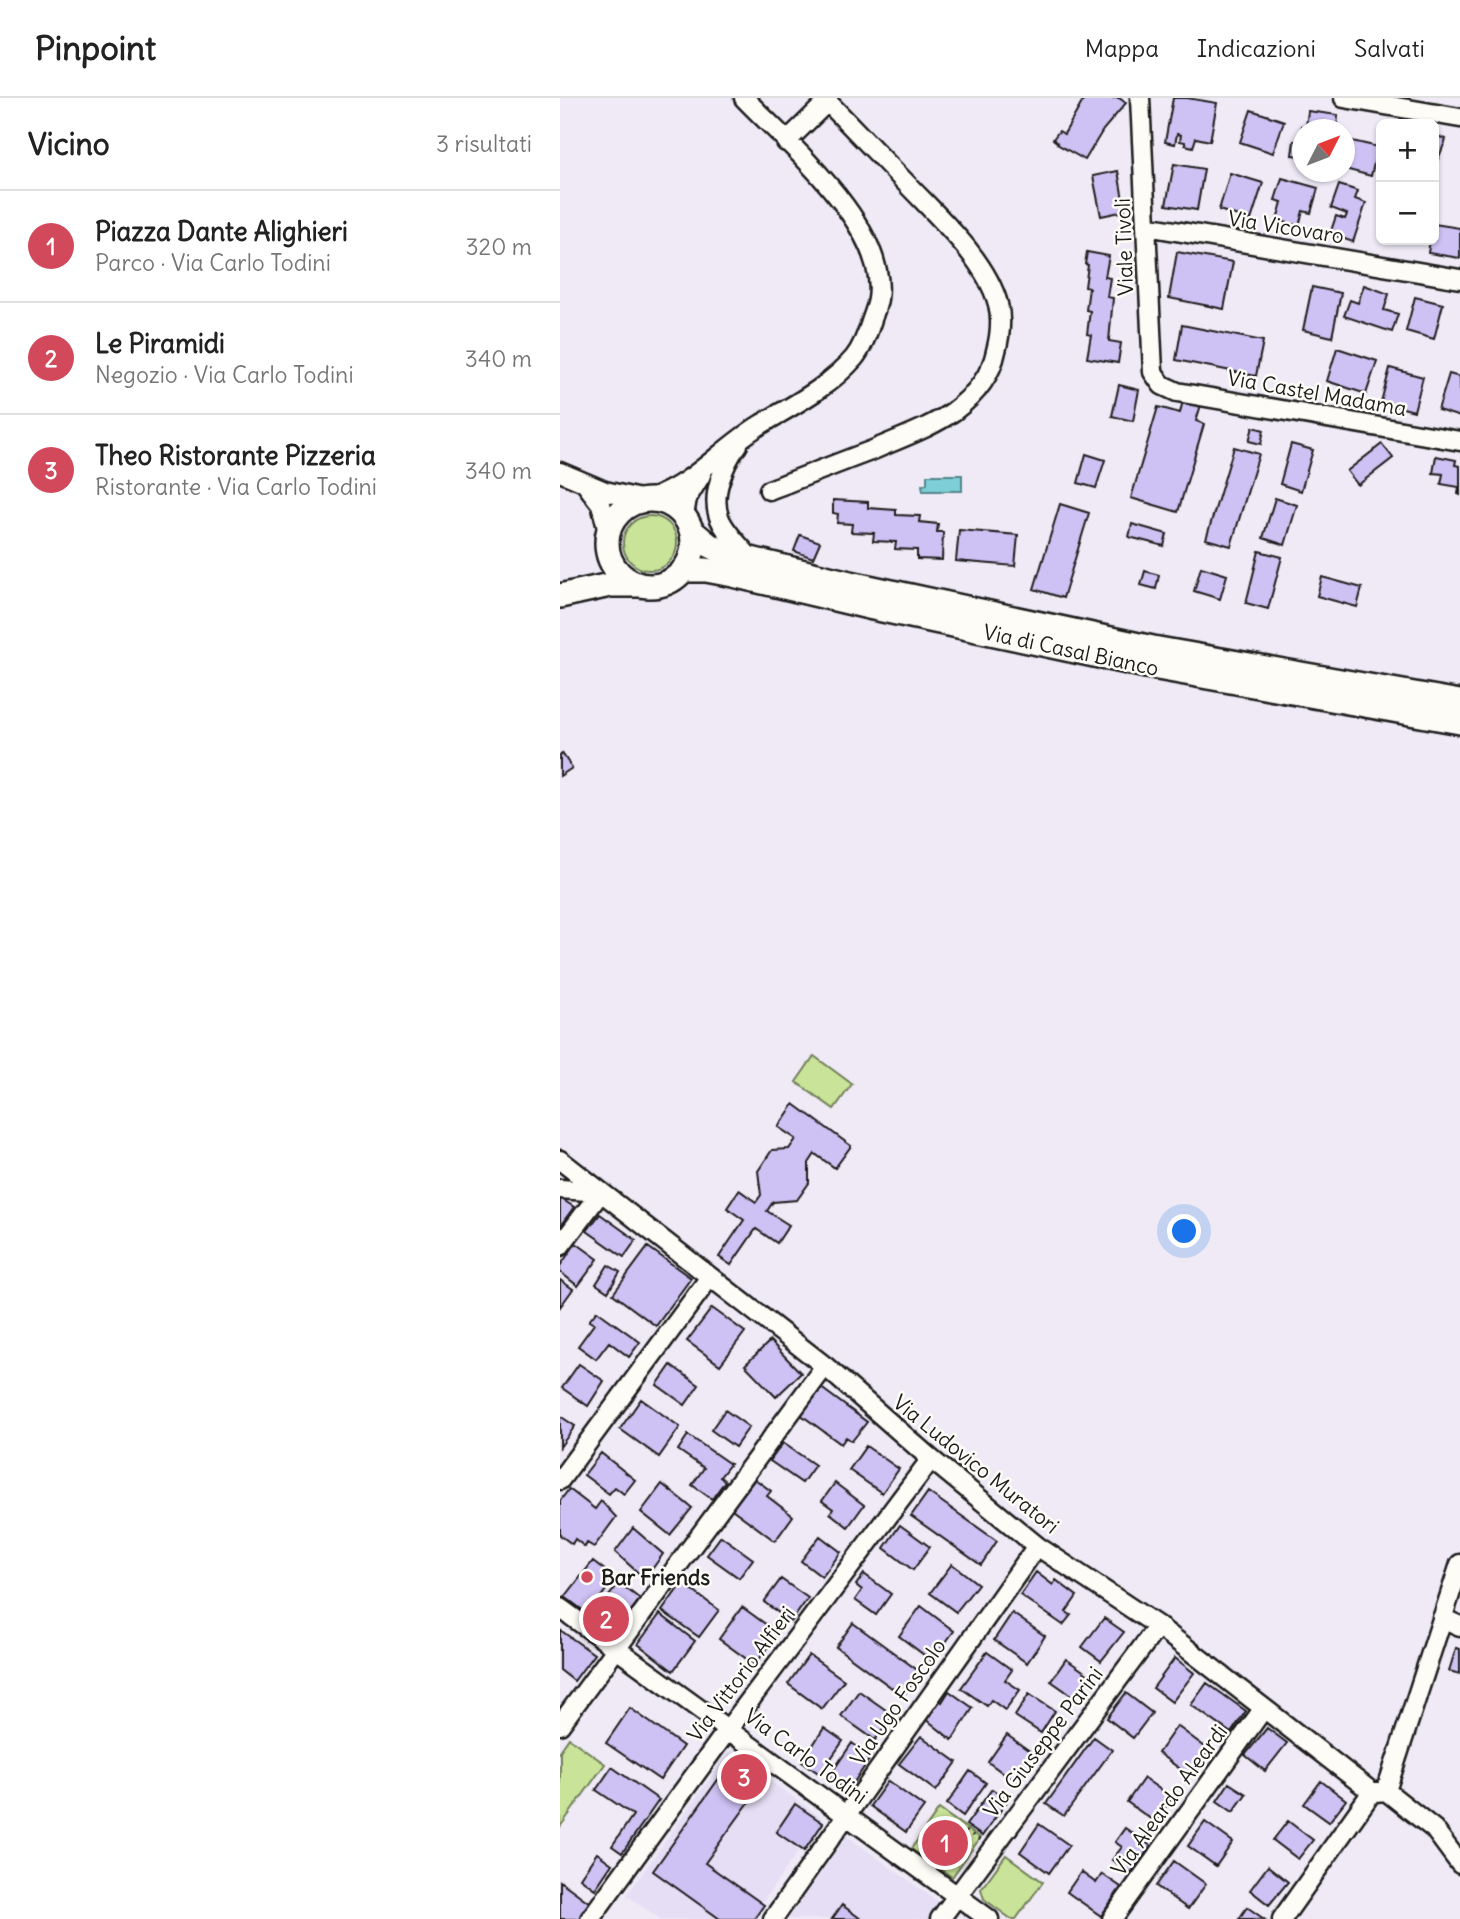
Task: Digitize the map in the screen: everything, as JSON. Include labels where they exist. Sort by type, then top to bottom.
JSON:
[{"type":"main road","points":[[647,499],[662,501],[675,507],[688,523],[694,542],[692,557],[684,570],[665,584],[610,585],[566,594],[585,587],[601,573],[606,565],[613,519],[621,510],[647,499]]},
{"type":"main road","name":"Via di Casal Bianco","points":[[688,523],[709,545],[720,551],[850,583],[1120,641],[1460,702]]},
{"type":"main road","points":[[608,543],[612,565],[621,575],[641,585]]},
{"type":"main road","name":"Via di Casal Bianco","points":[[684,570],[733,575],[873,608],[1146,666],[1460,722]]},
{"type":"street","points":[[560,472],[621,496],[647,499],[686,483],[752,430],[828,383],[856,356],[868,332],[878,298],[876,270],[858,222],[828,185],[744,98]]},
{"type":"street","name":"Viale Tivoli","points":[[1140,98],[1153,372],[1158,382],[1166,388]]},
{"type":"street","points":[[1344,98],[1460,118]]},
{"type":"street","points":[[769,490],[902,438],[955,410],[987,376],[995,357],[1000,322],[996,299],[987,278],[973,257],[933,211],[825,100],[786,142]]},
{"type":"street","name":"Via Vicovaro","points":[[1146,226],[1460,279]]},
{"type":"street","name":"Via Castel Madama","points":[[1166,388],[1460,441]]},
{"type":"street","points":[[750,558],[724,528],[716,510],[715,497],[732,451],[752,430]]},
{"type":"street","points":[[688,523],[687,498],[711,461]]},
{"type":"street","points":[[585,484],[606,514],[608,543]]},
{"type":"street","name":"Via Ludovico Muratori","points":[[560,1160],[824,1366],[1037,1546],[1158,1626],[1264,1708],[1434,1829],[1460,1864]]},
{"type":"street","points":[[560,1189],[601,1192]]},
{"type":"street","points":[[560,1246],[601,1192]]},
{"type":"street","points":[[560,1480],[710,1277]]},
{"type":"street","points":[[560,1725],[824,1366]]},
{"type":"street","name":"Via Vittorio Alfieri","points":[[590,1919],[931,1459]]},
{"type":"street","name":"Via Ugo Foscolo","points":[[772,1919],[1037,1546]]},
{"type":"street","points":[[1282,1919],[1379,1792],[1460,1564]]},
{"type":"street","name":"Via Carlo Todini","points":[[560,1608],[989,1919]]},
{"type":"street","points":[[1442,1618],[1460,1626]]},
{"type":"street","name":"Via Giuseppe Parini","points":[[940,1919],[1158,1626]]},
{"type":"street","name":"Via Aleardo Aleardi","points":[[1112,1919],[1264,1708]]},
{"type":"shaded area","points":[[729,1752],[822,1818],[750,1919],[660,1919],[627,1895]]},
{"type":"shaded area","points":[[847,1836],[940,1903],[929,1919],[788,1919]]},
{"type":"green space","points":[[650,516],[669,524],[677,543],[669,562],[650,570],[631,562],[623,543],[631,524]]},
{"type":"green space","points":[[814,1056],[852,1084],[834,1109],[796,1082]]},
{"type":"green space","points":[[569,1738],[605,1764],[560,1827],[560,1751]]},
{"type":"green space","points":[[939,1809],[980,1838],[952,1877],[911,1849]]},
{"type":"green space","points":[[1006,1855],[1043,1882],[1016,1919],[1011,1919],[984,1899],[981,1889]]},
{"type":"water","points":[[927,475],[962,475],[962,491],[923,491],[922,485],[927,484]]},
{"type":"building","points":[[1080,98],[1119,98],[1126,103],[1103,130],[1085,160],[1053,139],[1059,131],[1064,134],[1083,101]]},
{"type":"building","points":[[1173,98],[1217,103],[1210,141],[1196,138],[1193,147],[1180,141],[1181,135],[1177,134],[1175,144],[1165,142]]},
{"type":"building","points":[[1251,110],[1284,121],[1273,153],[1240,142]]},
{"type":"building","points":[[1308,111],[1338,115],[1338,119],[1307,119]]},
{"type":"building","points":[[1439,137],[1446,139],[1439,157]]},
{"type":"building","points":[[1355,142],[1376,147],[1371,176],[1355,172]]},
{"type":"building","points":[[1174,164],[1204,169],[1197,210],[1166,205]]},
{"type":"building","points":[[1118,171],[1125,211],[1101,216],[1093,176]]},
{"type":"building","points":[[1230,173],[1263,183],[1251,220],[1219,210]]},
{"type":"building","points":[[1282,178],[1318,188],[1311,213],[1303,211],[1299,226],[1277,220],[1282,202],[1275,200]]},
{"type":"building","points":[[1339,185],[1358,191],[1355,199],[1366,203],[1353,242],[1330,234],[1336,216],[1345,219],[1347,214],[1331,208]]},
{"type":"building","points":[[1439,225],[1460,228],[1460,258],[1428,253],[1429,245],[1439,245]]},
{"type":"building","points":[[1087,252],[1109,256],[1105,277],[1110,278],[1107,297],[1113,298],[1109,341],[1121,343],[1118,363],[1087,358],[1091,335],[1087,334],[1090,311],[1086,310],[1089,288],[1085,287]]},
{"type":"building","points":[[1177,252],[1233,262],[1224,309],[1169,298]]},
{"type":"building","points":[[1364,285],[1389,294],[1384,310],[1398,314],[1392,332],[1344,316],[1350,300],[1358,303]]},
{"type":"building","points":[[1312,287],[1341,293],[1332,337],[1303,330]]},
{"type":"building","points":[[1415,297],[1443,304],[1434,339],[1406,331]]},
{"type":"building","points":[[1182,325],[1263,341],[1256,376],[1176,360]]},
{"type":"building","points":[[1337,348],[1377,361],[1366,394],[1327,381]]},
{"type":"building","points":[[1390,368],[1423,377],[1414,411],[1381,402]]},
{"type":"building","points":[[1449,374],[1460,377],[1460,417],[1438,410]]},
{"type":"building","points":[[1119,385],[1139,390],[1133,421],[1112,416]]},
{"type":"building","points":[[1183,400],[1201,405],[1196,421],[1204,424],[1178,512],[1131,498],[1158,407],[1180,413]]},
{"type":"building","points":[[1253,427],[1264,430],[1261,444],[1249,441]]},
{"type":"building","points":[[1291,444],[1313,450],[1301,491],[1280,484]]},
{"type":"building","points":[[1382,444],[1393,458],[1358,485],[1347,471]]},
{"type":"building","points":[[1234,447],[1259,454],[1231,546],[1206,539]]},
{"type":"building","points":[[1086,454],[1105,460],[1096,488],[1078,483]]},
{"type":"building","points":[[1436,456],[1456,460],[1455,465],[1460,466],[1460,495],[1459,487],[1441,484],[1443,474],[1433,473]]},
{"type":"building","points":[[1275,498],[1297,505],[1285,545],[1263,538]]},
{"type":"building","points":[[833,500],[868,502],[868,508],[896,510],[896,515],[920,516],[919,522],[938,524],[937,532],[943,532],[942,560],[917,559],[917,550],[895,549],[896,542],[873,541],[874,533],[851,532],[852,524],[837,523],[838,514],[833,513]]},
{"type":"building","points":[[1060,504],[1089,513],[1063,598],[1034,589]]},
{"type":"building","points":[[1132,524],[1167,534],[1164,546],[1129,537]]},
{"type":"building","points":[[959,530],[1018,535],[1015,566],[956,561]]},
{"type":"building","points":[[800,535],[820,542],[813,558],[794,551]]},
{"type":"building","points":[[1259,551],[1282,557],[1268,609],[1246,603]]},
{"type":"building","points":[[1201,567],[1227,575],[1220,599],[1194,591]]},
{"type":"building","points":[[1145,571],[1159,575],[1156,589],[1141,585]]},
{"type":"building","points":[[1322,577],[1362,588],[1357,607],[1317,596]]},
{"type":"building","points":[[562,753],[572,768],[560,776],[560,755]]},
{"type":"building","points":[[794,1104],[851,1146],[835,1168],[815,1154],[809,1163],[809,1183],[797,1200],[773,1202],[767,1211],[789,1225],[777,1243],[756,1229],[731,1265],[719,1257],[744,1220],[727,1208],[739,1190],[756,1202],[761,1195],[758,1171],[772,1150],[789,1149],[796,1139],[778,1127]]},
{"type":"building","points":[[560,1198],[574,1207],[560,1226]]},
{"type":"building","points":[[600,1214],[636,1240],[624,1257],[587,1231]]},
{"type":"building","points":[[576,1243],[598,1259],[578,1286],[560,1272],[560,1266]]},
{"type":"building","points":[[648,1247],[691,1278],[656,1326],[613,1294]]},
{"type":"building","points":[[608,1265],[620,1272],[608,1292],[596,1284]]},
{"type":"building","points":[[560,1280],[573,1289],[560,1307]]},
{"type":"building","points":[[712,1308],[745,1332],[720,1365],[687,1341]]},
{"type":"building","points":[[597,1311],[640,1342],[629,1357],[609,1342],[596,1359],[578,1346],[594,1324],[589,1321]]},
{"type":"building","points":[[770,1341],[801,1373],[776,1397],[745,1365]]},
{"type":"building","points":[[579,1364],[604,1381],[588,1406],[562,1388]]},
{"type":"building","points":[[671,1365],[699,1385],[685,1405],[657,1385]]},
{"type":"building","points":[[820,1387],[867,1422],[852,1441],[846,1437],[841,1444],[800,1414]]},
{"type":"building","points":[[641,1399],[680,1427],[659,1457],[620,1429]]},
{"type":"building","points":[[725,1410],[749,1427],[735,1447],[711,1430]]},
{"type":"building","points":[[560,1416],[575,1426],[560,1447]]},
{"type":"building","points":[[688,1435],[730,1464],[720,1477],[725,1481],[712,1499],[692,1485],[704,1468],[678,1450]]},
{"type":"building","points":[[783,1443],[815,1465],[802,1483],[770,1461]]},
{"type":"building","points":[[866,1446],[899,1469],[882,1493],[849,1470]]},
{"type":"building","points":[[601,1453],[635,1480],[624,1494],[615,1487],[609,1494],[584,1475]]},
{"type":"building","points":[[755,1479],[771,1491],[767,1496],[793,1516],[775,1541],[732,1509]]},
{"type":"building","points":[[835,1483],[864,1505],[848,1527],[830,1513],[833,1509],[822,1501]]},
{"type":"building","points":[[662,1484],[692,1508],[670,1535],[641,1512]]},
{"type":"building","points":[[569,1489],[595,1509],[601,1501],[616,1517],[594,1547],[587,1543],[585,1547],[575,1539],[572,1544],[560,1535],[560,1501]]},
{"type":"building","points":[[928,1492],[997,1541],[981,1565],[911,1516]]},
{"type":"building","points":[[900,1525],[930,1547],[913,1570],[884,1548]]},
{"type":"building","points":[[633,1528],[663,1554],[645,1579],[615,1552]]},
{"type":"building","points":[[721,1536],[753,1559],[739,1578],[707,1555]]},
{"type":"building","points":[[820,1536],[841,1552],[822,1577],[801,1561]]},
{"type":"building","points":[[593,1561],[615,1578],[588,1614],[565,1597]]},
{"type":"building","points":[[952,1564],[978,1584],[956,1612],[930,1593]]},
{"type":"building","points":[[1036,1572],[1053,1585],[1056,1580],[1077,1596],[1066,1612],[1071,1615],[1063,1625],[1020,1595]]},
{"type":"building","points":[[864,1574],[891,1594],[876,1615],[855,1600],[862,1590],[856,1585]]},
{"type":"building","points":[[781,1579],[808,1598],[791,1622],[764,1602]]},
{"type":"building","points":[[619,1583],[640,1599],[614,1633],[593,1617]]},
{"type":"building","points":[[682,1583],[719,1610],[699,1637],[662,1611]]},
{"type":"building","points":[[921,1606],[954,1631],[932,1661],[899,1636]]},
{"type":"building","points":[[742,1607],[778,1633],[755,1665],[719,1639]]},
{"type":"building","points":[[1012,1613],[1045,1636],[1027,1663],[994,1640]]},
{"type":"building","points":[[660,1614],[695,1641],[673,1671],[638,1644]]},
{"type":"building","points":[[1104,1618],[1124,1632],[1101,1661],[1082,1647]]},
{"type":"building","points":[[853,1623],[920,1672],[903,1696],[836,1647]]},
{"type":"building","points":[[560,1630],[594,1654],[574,1681],[560,1670]]},
{"type":"building","points":[[1456,1648],[1460,1649],[1460,1674],[1449,1671]]},
{"type":"building","points":[[987,1652],[1012,1670],[1005,1680],[1020,1690],[1005,1710],[991,1700],[987,1706],[961,1688]]},
{"type":"building","points":[[809,1655],[844,1680],[822,1709],[788,1684]]},
{"type":"building","points":[[1175,1658],[1194,1673],[1172,1702],[1153,1688]]},
{"type":"building","points":[[1066,1659],[1089,1675],[1074,1697],[1051,1681]]},
{"type":"building","points":[[1207,1683],[1246,1711],[1231,1733],[1191,1705]]},
{"type":"building","points":[[859,1691],[893,1715],[875,1740],[841,1716]]},
{"type":"building","points":[[949,1691],[973,1708],[952,1740],[926,1719]]},
{"type":"building","points":[[1126,1693],[1152,1713],[1133,1738],[1107,1718]]},
{"type":"building","points":[[1029,1694],[1055,1711],[1041,1733],[1015,1716]]},
{"type":"building","points":[[630,1708],[683,1746],[660,1780],[606,1743]]},
{"type":"building","points":[[1177,1726],[1209,1750],[1190,1776],[1158,1753]]},
{"type":"building","points":[[824,1728],[843,1741],[820,1774],[802,1762]]},
{"type":"building","points":[[1267,1728],[1287,1743],[1265,1771],[1245,1755]]},
{"type":"building","points":[[1007,1735],[1038,1757],[1018,1784],[988,1762]]},
{"type":"building","points":[[921,1736],[957,1762],[936,1791],[899,1764]]},
{"type":"building","points":[[1094,1737],[1112,1750],[1064,1816],[1046,1804]]},
{"type":"building","points":[[852,1743],[871,1757],[848,1791],[828,1778]]},
{"type":"building","points":[[732,1760],[763,1783],[705,1863],[764,1905],[754,1919],[720,1919],[653,1871]]},
{"type":"building","points":[[612,1767],[659,1800],[622,1853],[612,1846],[633,1815],[596,1790]]},
{"type":"building","points":[[970,1771],[986,1783],[963,1816],[947,1804]]},
{"type":"building","points":[[1144,1778],[1172,1798],[1155,1822],[1127,1802]]},
{"type":"building","points":[[888,1781],[924,1807],[906,1832],[870,1806]]},
{"type":"building","points":[[1321,1781],[1346,1800],[1329,1822],[1304,1804]]},
{"type":"building","points":[[1229,1783],[1246,1794],[1233,1812],[1217,1801]]},
{"type":"building","points":[[992,1789],[1008,1800],[982,1836],[966,1825]]},
{"type":"building","points":[[795,1804],[823,1823],[804,1851],[776,1832]]},
{"type":"building","points":[[1288,1821],[1313,1840],[1298,1859],[1273,1840]]},
{"type":"building","points":[[1205,1822],[1233,1842],[1216,1866],[1188,1846]]},
{"type":"building","points":[[1039,1824],[1069,1845],[1049,1873],[1020,1852]]},
{"type":"building","points":[[1125,1828],[1151,1846],[1131,1873],[1112,1860],[1122,1847],[1115,1842]]},
{"type":"building","points":[[597,1853],[612,1864],[595,1889],[580,1878]]},
{"type":"building","points":[[1174,1861],[1206,1884],[1188,1909],[1156,1886]]},
{"type":"building","points":[[1268,1866],[1288,1882],[1269,1905],[1250,1890]]},
{"type":"building","points":[[1081,1872],[1096,1883],[1102,1874],[1121,1887],[1101,1916],[1067,1892]]},
{"type":"building","points":[[560,1881],[590,1903],[579,1919],[560,1919]]},
{"type":"building","points":[[842,1905],[861,1919],[832,1919]]},
{"type":"building","points":[[1247,1907],[1264,1919],[1239,1919]]},
{"type":"place","name":"Bar Friends","points":[[587,1577]]},
{"type":"place","name":"Le Piramidi","points":[[606,1619]]},
{"type":"place","name":"Theo Ristorante Pizzeria","points":[[744,1777]]},
{"type":"place","name":"Piazza Dante Alighieri","points":[[945,1843]]}]
